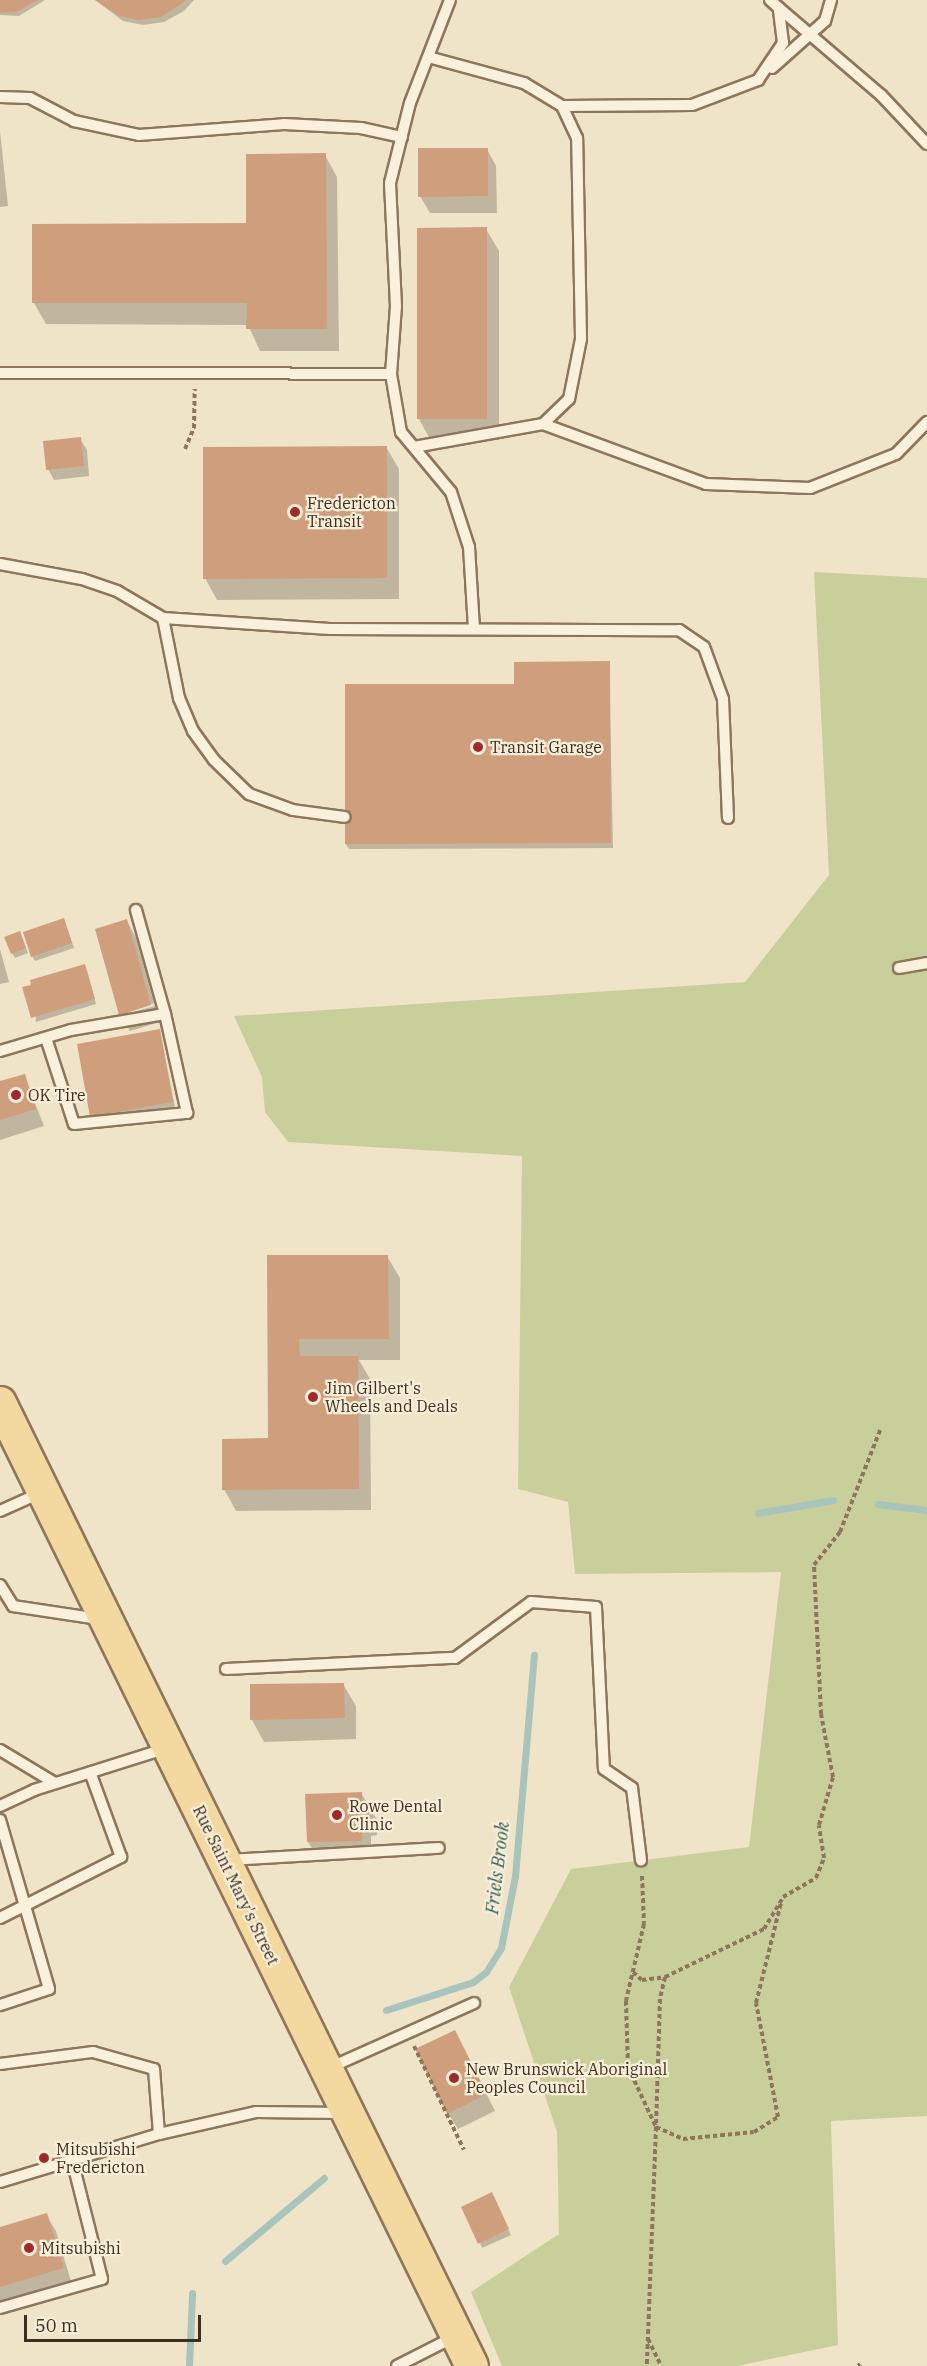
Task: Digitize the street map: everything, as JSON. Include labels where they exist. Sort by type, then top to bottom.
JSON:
[{"type":"main road","name":"Rue Saint Mary's Street","points":[[0,1403],[109,1620],[346,2113],[472,2366]]},
{"type":"lane","points":[[450,0],[428,57],[390,183],[396,306],[391,374],[401,432],[451,492],[465,536],[474,628]]},
{"type":"lane","points":[[770,0],[881,95],[927,144]]},
{"type":"lane","points":[[562,106],[692,105],[758,80],[825,21],[831,0]]},
{"type":"lane","points":[[758,80],[783,43],[779,8]]},
{"type":"lane","points":[[428,57],[524,82],[562,106],[578,138],[581,339],[569,399],[543,424]]},
{"type":"lane","points":[[0,97],[30,98],[74,121],[139,135],[284,124],[361,128],[402,137]]},
{"type":"lane","points":[[0,373],[391,374]]},
{"type":"lane","points":[[414,447],[543,424],[706,484],[810,489],[896,454],[927,422]]},
{"type":"lane","points":[[0,564],[99,585],[117,591],[163,618],[330,629],[679,630],[704,647],[723,699],[728,818]]},
{"type":"lane","points":[[163,618],[179,698],[193,731],[214,760],[249,794],[293,810],[345,817]]},
{"type":"lane","points":[[46,1038],[74,1124],[187,1113],[165,1014],[136,910]]},
{"type":"lane","points":[[899,968],[927,963]]},
{"type":"lane","points":[[0,1051],[46,1038],[165,1014]]},
{"type":"lane","points":[[0,1511],[43,1492]]},
{"type":"lane","points":[[0,1585],[13,1606],[109,1620]]},
{"type":"lane","points":[[226,1669],[454,1658],[531,1602],[596,1606],[604,1769],[632,1788],[641,1860]]},
{"type":"lane","points":[[0,1806],[55,1783],[170,1747]]},
{"type":"lane","points":[[0,1750],[55,1783]]},
{"type":"lane","points":[[0,1918],[121,1857],[90,1772]]},
{"type":"lane","points":[[0,1820],[49,1989],[0,2004]]},
{"type":"lane","points":[[223,1860],[439,1848]]},
{"type":"lane","points":[[326,2069],[474,2003]]},
{"type":"lane","points":[[0,2064],[93,2052],[154,2068],[159,2134]]},
{"type":"lane","points":[[0,2182],[159,2134],[256,2112],[346,2113]]},
{"type":"lane","points":[[0,2308],[102,2279],[72,2160]]},
{"type":"lane","points":[[397,2366],[457,2335]]},
{"type":"path","points":[[185,449],[194,428],[195,374]]},
{"type":"path","points":[[633,1972],[642,1980],[665,1977],[764,1929],[783,1897],[816,1878],[824,1858],[819,1825],[833,1777],[821,1714],[814,1565],[840,1532],[881,1428]]},
{"type":"path","points":[[641,1860],[644,1924],[626,2001],[628,2067],[656,2127],[683,2139],[754,2132],[778,2117],[756,2003],[783,1897]]},
{"type":"path","points":[[647,2366],[660,1999],[665,1977]]},
{"type":"path","points":[[408,2033],[464,2150]]},
{"type":"path","points":[[648,2338],[661,2366]]},
{"type":"green space","points":[[814,572],[927,578],[927,2116],[831,2121],[838,2345],[737,2366],[502,2366],[471,2292],[559,2234],[557,2132],[509,1987],[571,1869],[749,1847],[781,1572],[575,1574],[568,1502],[518,1489],[522,1156],[288,1142],[265,1112],[262,1077],[234,1016],[745,982],[829,875]]},
{"type":"building","points":[[0,0],[38,0],[16,12],[0,13]]},
{"type":"building","points":[[95,0],[187,0],[161,17],[139,20],[119,16]]},
{"type":"building","points":[[418,148],[488,148],[488,196],[418,197]]},
{"type":"building","points":[[326,153],[327,329],[246,329],[247,303],[32,303],[32,224],[246,223],[246,154]]},
{"type":"building","points":[[487,227],[487,419],[417,419],[417,228]]},
{"type":"building","points":[[81,437],[84,466],[46,470],[43,441]]},
{"type":"building","name":"Fredericton Transit","points":[[387,446],[387,578],[203,579],[203,447]]},
{"type":"building","name":"Transit Garage","points":[[610,661],[611,843],[345,844],[345,684],[514,684],[514,662]]},
{"type":"building","points":[[64,918],[72,943],[31,957],[23,932]]},
{"type":"building","points":[[127,919],[151,1005],[119,1015],[95,929]]},
{"type":"building","points":[[20,931],[26,948],[11,954],[4,937]]},
{"type":"building","points":[[85,964],[95,999],[31,1018],[22,987],[31,985],[30,980]]},
{"type":"building","points":[[160,1029],[173,1102],[90,1117],[77,1044]]},
{"type":"building","name":"OK Tire","points":[[25,1074],[36,1109],[0,1120],[0,1081]]},
{"type":"building","points":[[267,1255],[388,1255],[389,1339],[299,1339],[300,1356],[358,1356],[359,1489],[222,1490],[222,1439],[268,1438]]},
{"type":"building","points":[[344,1683],[345,1718],[250,1720],[250,1684]]},
{"type":"building","name":"Rowe Dental Clinic","points":[[362,1792],[362,1801],[368,1801],[368,1819],[362,1819],[362,1841],[307,1842],[305,1794]]},
{"type":"building","name":"New Brunswick Aboriginal Peoples Council","points":[[455,2030],[487,2094],[447,2114],[415,2049]]},
{"type":"building","points":[[492,2192],[509,2229],[478,2244],[461,2207]]},
{"type":"building","name":"Mitsubishi","points":[[47,2213],[64,2268],[0,2287],[0,2227]]},
{"type":"waterway","name":"Friels Brook","points":[[758,1513],[833,1500]]},
{"type":"waterway","name":"Friels Brook","points":[[878,1504],[927,1510]]},
{"type":"waterway","name":"Friels Brook","points":[[386,2010],[473,1982],[486,1972],[501,1948],[515,1876],[534,1655]]},
{"type":"waterway","name":"Friels Brook","points":[[225,2261],[324,2178]]},
{"type":"waterway","name":"Friels Brook","points":[[189,2366],[192,2293]]},
{"type":"place","name":"Fredericton Transit","points":[[295,512]]},
{"type":"place","name":"Transit Garage","points":[[478,747]]},
{"type":"place","name":"OK Tire","points":[[16,1095]]},
{"type":"place","name":"Jim Gilbert's Wheels and Deals","points":[[313,1397]]},
{"type":"place","name":"Rowe Dental Clinic","points":[[337,1815]]},
{"type":"place","name":"New Brunswick Aboriginal Peoples Council","points":[[454,2078]]},
{"type":"place","name":"Mitsubishi Fredericton","points":[[44,2158]]},
{"type":"place","name":"Mitsubishi","points":[[29,2248]]}]
